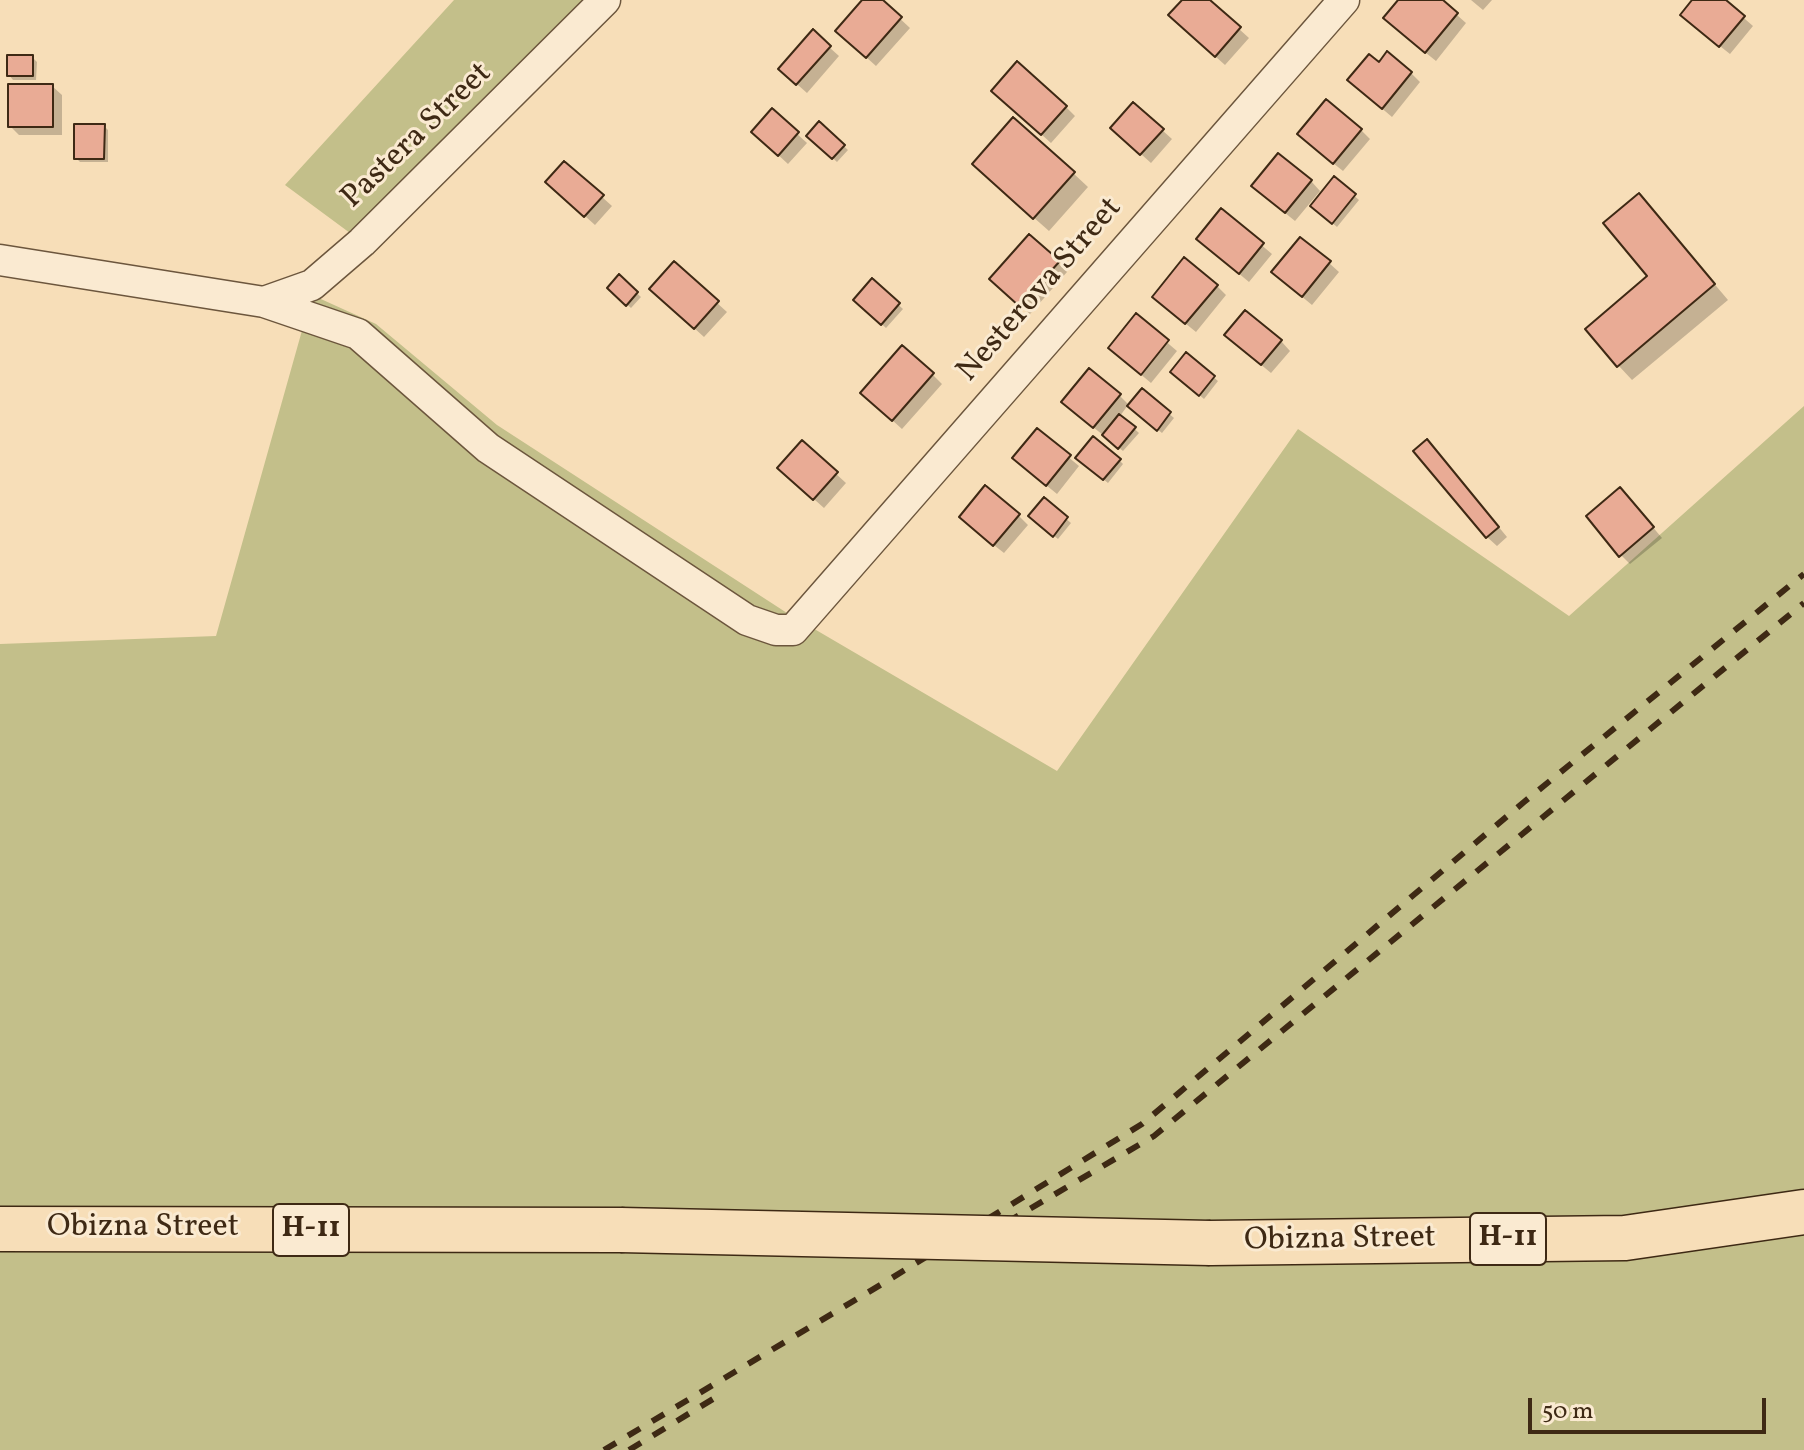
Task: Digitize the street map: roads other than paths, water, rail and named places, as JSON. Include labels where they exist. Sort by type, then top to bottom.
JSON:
[{"type":"main road","name":"Obizna Street","points":[[0,1229],[621,1230],[1210,1243],[1625,1238],[1804,1212]]},
{"type":"street","name":"Pastera Street","points":[[264,302],[312,285],[362,242],[605,0]]},
{"type":"street","name":"Nesterova Street","points":[[264,302],[358,334],[488,448],[747,620],[776,630],[793,630],[1344,0]]},
{"type":"street","points":[[0,260],[264,302]]},
{"type":"railway","points":[[604,1450],[1142,1124],[1524,802],[1804,574]]},
{"type":"railway","points":[[958,1251],[1154,1136],[1804,603]]},
{"type":"railway","points":[[629,1450],[718,1396]]}]
